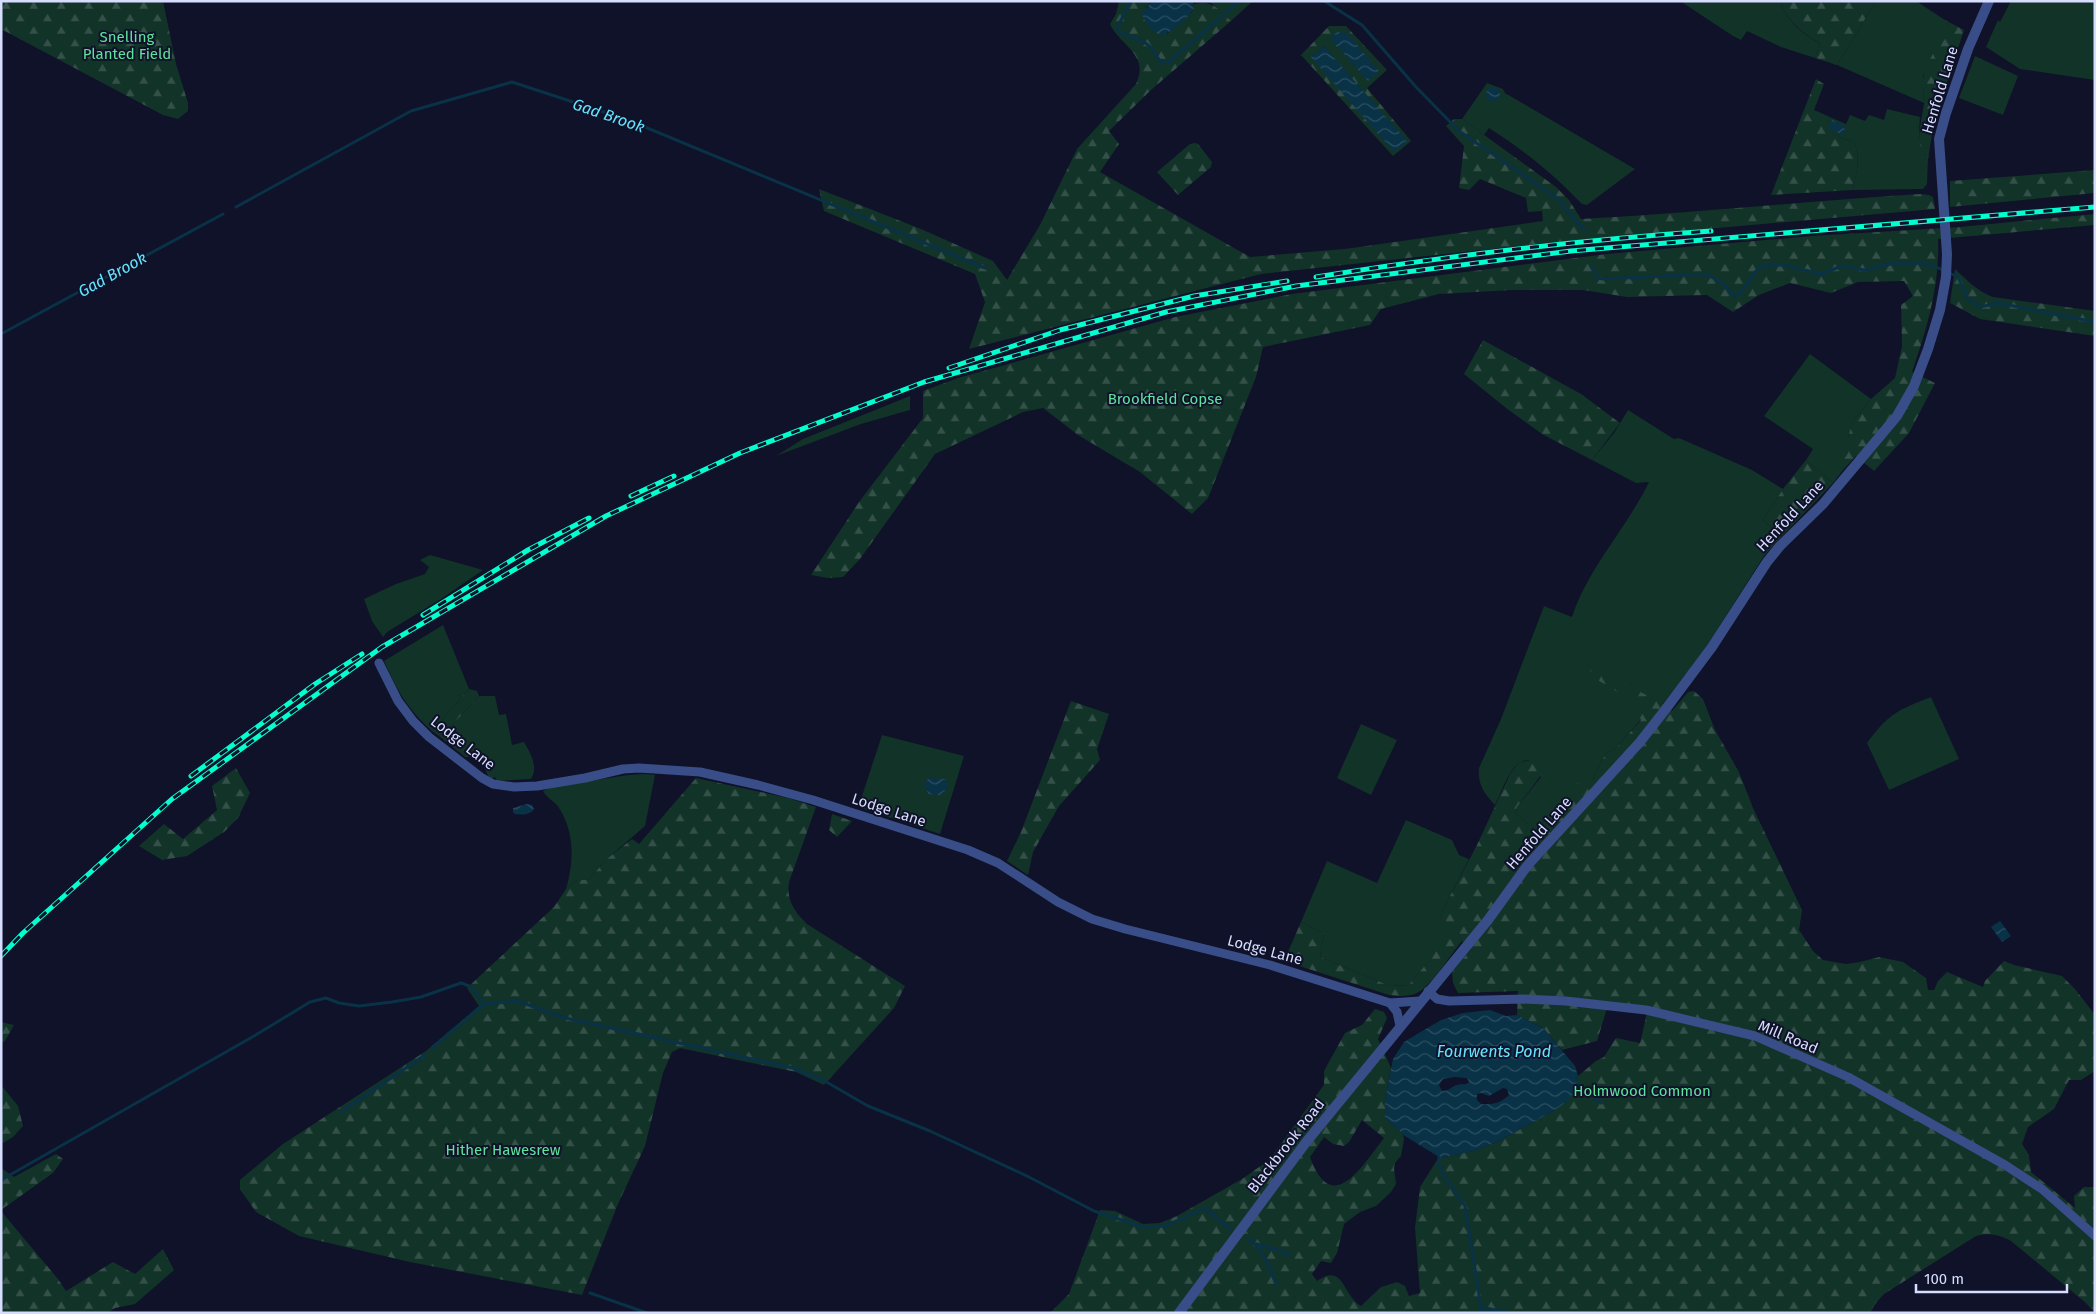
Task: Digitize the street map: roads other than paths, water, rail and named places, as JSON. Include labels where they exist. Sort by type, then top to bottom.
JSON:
[{"type":"street","name":"Henfold Lane","points":[[1420,1001],[1488,920],[1528,866],[1640,742],[1712,647],[1767,562],[1780,546],[1822,504],[1897,416],[1914,386],[1940,310],[1947,272],[1939,139],[1968,49],[1989,1]]},
{"type":"street","name":"Lodge Lane","points":[[379,663],[398,701],[429,737],[482,778],[493,784],[514,787],[538,786],[623,769],[639,768],[700,772],[758,785],[813,800],[968,850],[998,863],[1058,902],[1092,919],[1270,965],[1390,1003],[1420,1001]]},
{"type":"street","name":"Mill Road","points":[[1428,991],[1438,1000],[1449,1001],[1524,999],[1566,1001],[1646,1010],[1755,1036],[1848,1077],[2005,1165],[2042,1189],[2095,1236]]},
{"type":"street","name":"Blackbrook Road","points":[[1179,1313],[1307,1141],[1420,1001]]},
{"type":"street","points":[[1390,1003],[1397,1012],[1400,1026]]},
{"type":"water","points":[[1152,1],[1193,1],[1194,8],[1180,24],[1162,35],[1152,29],[1143,17],[1142,13]]},
{"type":"water","points":[[1337,32],[1347,33],[1379,71],[1368,81],[1330,38]]},
{"type":"water","points":[[1324,46],[1407,141],[1394,152],[1311,57]]},
{"type":"water","points":[[1490,87],[1496,87],[1500,94],[1496,101],[1490,101],[1486,97],[1486,91]]},
{"type":"water","points":[[1832,120],[1844,126],[1845,132],[1843,135],[1828,128]]},
{"type":"water","points":[[929,778],[945,779],[948,783],[946,790],[940,795],[928,794],[924,783]]},
{"type":"water","points":[[527,804],[532,805],[534,809],[526,814],[515,814],[513,812],[513,808]]},
{"type":"water","points":[[2000,921],[2011,936],[2002,942],[1991,927]]},
{"type":"water","name":"Fourwents Pond","points":[[1490,1010],[1506,1016],[1517,1015],[1543,1028],[1575,1066],[1578,1076],[1576,1088],[1569,1100],[1555,1110],[1499,1141],[1474,1151],[1439,1157],[1405,1136],[1385,1118],[1385,1099],[1393,1059],[1404,1042],[1441,1020],[1463,1013]],"holes":[[[1467,1078],[1469,1082],[1442,1091],[1439,1085],[1443,1079]],[[1503,1088],[1507,1089],[1509,1095],[1500,1102],[1481,1104],[1477,1100],[1477,1094],[1481,1093],[1489,1096]]]},
{"type":"waterway","points":[[1131,1],[1118,26],[1119,31],[1145,43],[1163,63],[1169,62],[1239,1]]},
{"type":"waterway","points":[[1324,1],[1362,25],[1416,87],[1459,131],[1557,198],[1584,230]]},
{"type":"waterway","name":"Gad Brook","points":[[236,207],[411,111],[512,82],[628,120],[985,268]]},
{"type":"waterway","name":"Gad Brook","points":[[1,334],[223,214]]},
{"type":"waterway","points":[[1592,267],[1597,278],[1603,279],[1704,274],[1720,281],[1732,294],[1736,295],[1740,293],[1756,271],[1762,267],[1772,265],[1784,265],[1821,274],[1842,266],[1864,270],[1895,263],[1919,263],[1934,266],[1958,277],[1968,299],[1980,307],[1998,303],[2095,322]]},
{"type":"waterway","points":[[1,1180],[254,1036],[310,1002],[326,998],[339,1003],[359,1006],[392,1002],[421,997],[461,983],[472,987],[484,1004],[518,1001],[561,1017],[793,1068],[823,1080],[868,1106],[930,1131],[1027,1176],[1094,1211],[1125,1221],[1144,1227],[1165,1226],[1205,1208],[1230,1229]]},
{"type":"waterway","points":[[432,1048],[484,1004]]},
{"type":"waterway","points":[[341,1112],[425,1055]]},
{"type":"waterway","points":[[1577,1084],[1601,1103]]},
{"type":"waterway","points":[[1439,1157],[1441,1171],[1465,1206],[1482,1313]]},
{"type":"waterway","points":[[1248,1239],[1262,1253],[1276,1284]]},
{"type":"waterway","points":[[1257,1244],[1290,1254]]},
{"type":"waterway","points":[[590,1293],[647,1313]]},
{"type":"waterway","points":[[1480,1307],[1511,1313]]},
{"type":"railway","points":[[1,956],[23,933],[172,799],[382,647],[606,516],[740,453],[924,382],[1166,312],[1296,286],[1571,251],[2095,207]]},
{"type":"railway","points":[[1316,277],[1414,262],[1513,250],[1711,231]]},
{"type":"railway","points":[[949,368],[1060,330],[1194,296],[1287,281]]},
{"type":"railway","points":[[631,496],[674,476]]},
{"type":"railway","points":[[423,615],[528,550],[589,518]]},
{"type":"railway","points":[[191,776],[315,684],[362,654]]},
{"type":"park label","name":"Snelling Planted Field","points":[[127,46]]},
{"type":"park label","name":"Brookfield Copse","points":[[1165,399]]},
{"type":"park label","name":"Holmwood Common","points":[[1642,1091]]},
{"type":"park label","name":"Hither Hawesrew","points":[[503,1150]]}]
